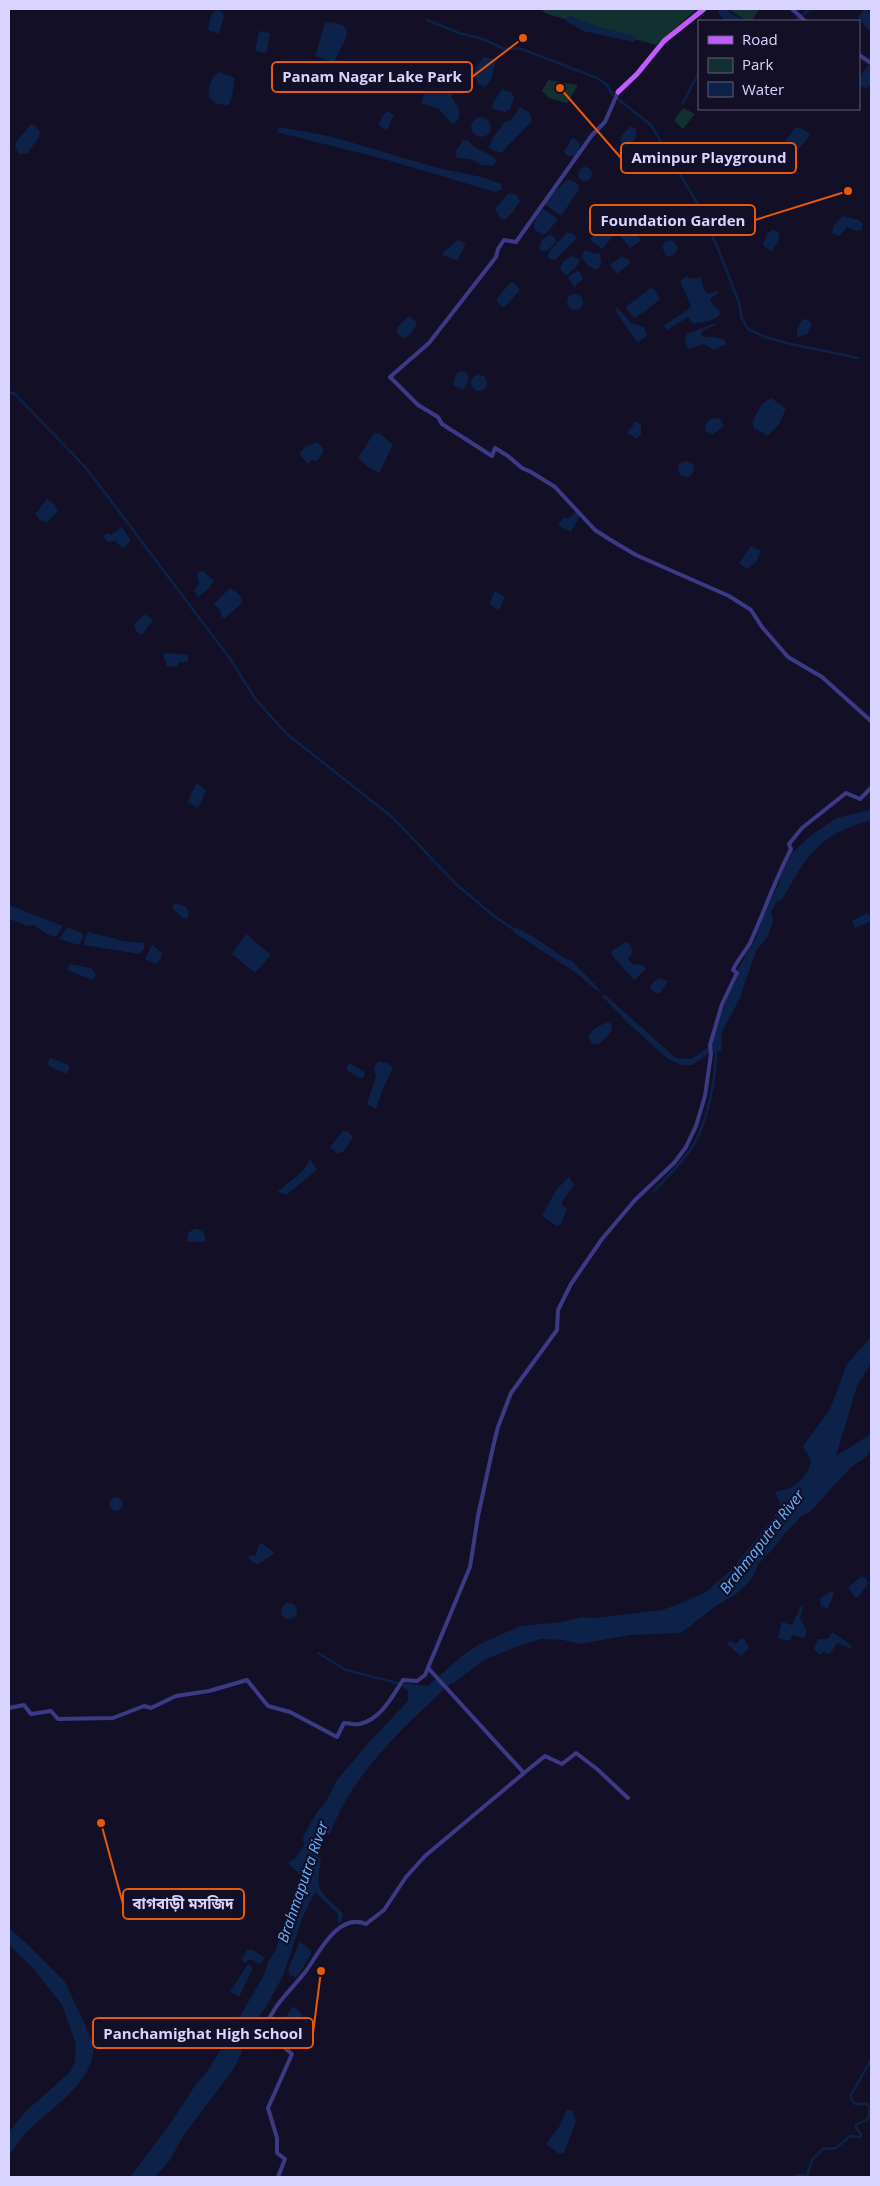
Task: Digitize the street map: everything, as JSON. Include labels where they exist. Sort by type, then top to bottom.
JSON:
[{"type":"main road","points":[[618,92],[637,74],[664,42],[704,9]]},
{"type":"street","points":[[792,9],[803,20]]},
{"type":"street","points":[[860,56],[871,63]]},
{"type":"street","points":[[618,92],[604,122],[574,160],[516,242],[504,240],[498,249],[496,257],[429,343],[390,377],[414,401],[438,417],[442,424],[452,431],[492,456],[495,448],[501,451],[522,468],[554,487],[595,530],[636,555],[729,596],[751,610],[762,627],[788,657],[822,677],[871,721]]},
{"type":"street","points":[[9,1708],[24,1705],[32,1714],[52,1711],[57,1719],[113,1718],[144,1706],[151,1708],[176,1696],[209,1691],[247,1680],[268,1706],[290,1712],[337,1737],[344,1723],[360,1724],[375,1718],[384,1706],[389,1703],[402,1681],[417,1681],[425,1675],[470,1567],[478,1516],[494,1440],[511,1392],[557,1330],[558,1310],[571,1284],[602,1239],[642,1192],[674,1163],[686,1147],[696,1126],[705,1096],[711,1054],[710,1045],[722,1004],[737,973],[733,970],[734,967],[741,960],[749,945],[764,906],[791,849],[789,844],[802,828],[846,793],[860,799],[871,788]]},
{"type":"street","points":[[429,1669],[524,1773]]},
{"type":"street","points":[[250,2047],[257,2031],[262,2029],[280,2002],[332,1934],[347,1924],[360,1922],[366,1924],[384,1910],[406,1877],[425,1856],[545,1756],[562,1764],[576,1753],[597,1768],[628,1798]]},
{"type":"street","points":[[262,2029],[292,2054],[268,2108],[277,2138],[277,2153],[285,2159],[278,2177]]},
{"type":"green space","points":[[540,9],[697,9],[656,45],[547,14]]},
{"type":"green space","points":[[729,9],[759,9],[753,20],[745,20]]},
{"type":"green space","points":[[548,80],[578,85],[567,103],[549,98],[542,91]]},
{"type":"green space","points":[[683,108],[695,114],[683,129],[674,120]]},
{"type":"water","points":[[719,9],[725,9],[742,20],[724,20],[719,14]]},
{"type":"water","points":[[865,9],[871,13],[871,29],[869,31],[858,17]]},
{"type":"water","points":[[216,10],[222,12],[224,16],[219,34],[208,30],[211,15]]},
{"type":"water","points":[[570,16],[596,26],[634,36],[636,40],[633,42],[583,31],[566,21],[566,18]]},
{"type":"water","points":[[331,22],[343,25],[347,30],[346,38],[334,62],[317,57],[316,54],[325,23]]},
{"type":"water","points":[[259,31],[270,33],[267,53],[255,51]]},
{"type":"water","points":[[484,57],[494,59],[496,62],[491,79],[485,87],[478,84],[474,73],[477,65]]},
{"type":"water","points":[[442,61],[456,66],[460,70],[451,96],[458,106],[460,113],[455,123],[451,123],[439,109],[421,103],[430,75]]},
{"type":"water","points":[[868,65],[871,68],[871,84],[866,89],[860,86],[860,77]]},
{"type":"water","points":[[219,72],[235,78],[232,97],[228,106],[215,103],[209,98],[210,84]]},
{"type":"water","points":[[502,89],[512,93],[514,98],[510,109],[505,112],[493,109],[492,105]]},
{"type":"water","points":[[520,107],[530,113],[532,121],[501,153],[492,150],[489,147],[494,136],[505,122],[511,120]]},
{"type":"water","points":[[386,111],[394,115],[387,130],[378,125]]},
{"type":"water","points":[[481,117],[488,120],[491,127],[488,134],[481,137],[474,134],[471,127],[474,120]]},
{"type":"water","points":[[31,124],[35,125],[40,132],[39,137],[27,154],[19,154],[15,147],[16,142]]},
{"type":"water","points":[[631,126],[636,129],[636,137],[633,142],[626,145],[620,142],[622,135]]},
{"type":"water","points":[[279,127],[329,136],[442,169],[482,177],[501,184],[502,189],[495,192],[384,159],[280,133],[277,132]]},
{"type":"water","points":[[798,127],[809,133],[809,136],[793,158],[788,160],[780,156],[778,150],[795,128]]},
{"type":"water","points":[[574,138],[580,143],[579,151],[574,156],[568,156],[564,152],[571,139]]},
{"type":"water","points":[[463,140],[468,141],[497,161],[493,166],[482,165],[470,159],[457,158],[455,153]]},
{"type":"water","points":[[582,167],[588,167],[592,174],[588,181],[582,181],[578,177],[578,171]]},
{"type":"water","points":[[568,179],[579,186],[578,191],[561,216],[545,204],[546,200]]},
{"type":"water","points":[[509,193],[517,195],[520,201],[512,213],[504,220],[501,219],[495,209]]},
{"type":"water","points":[[543,209],[558,219],[546,234],[541,234],[534,229],[536,218]]},
{"type":"water","points":[[842,216],[859,220],[863,224],[862,230],[856,231],[847,227],[840,236],[832,234],[833,227]]},
{"type":"water","points":[[637,217],[642,220],[641,226],[635,231],[641,241],[630,248],[617,232],[617,229]]},
{"type":"water","points":[[601,224],[606,224],[616,233],[602,249],[590,240]]},
{"type":"water","points":[[773,230],[780,233],[778,242],[771,251],[763,245],[767,233]]},
{"type":"water","points":[[567,232],[574,234],[577,238],[555,260],[548,258],[549,252]]},
{"type":"water","points":[[550,234],[555,238],[556,242],[547,251],[541,251],[539,247],[542,240]]},
{"type":"water","points":[[458,240],[466,244],[458,259],[442,255],[443,252]]},
{"type":"water","points":[[672,240],[678,247],[674,255],[666,257],[662,246]]},
{"type":"water","points":[[584,251],[594,254],[599,253],[601,263],[596,270],[587,265],[582,257]]},
{"type":"water","points":[[572,256],[580,260],[576,267],[566,276],[560,269],[563,262]]},
{"type":"water","points":[[622,256],[629,260],[630,263],[617,274],[610,265]]},
{"type":"water","points":[[579,271],[583,279],[574,287],[568,277]]},
{"type":"water","points":[[687,276],[690,279],[701,277],[703,288],[708,294],[718,291],[710,299],[713,305],[720,311],[719,316],[710,321],[693,324],[688,317],[667,330],[664,326],[666,324],[691,306],[680,281]]},
{"type":"water","points":[[510,283],[514,283],[520,290],[503,307],[497,302],[498,297]]},
{"type":"water","points":[[651,288],[656,291],[660,299],[634,318],[626,309],[627,306]]},
{"type":"water","points":[[575,294],[581,296],[583,302],[581,308],[575,310],[569,308],[567,302],[569,296]]},
{"type":"water","points":[[617,307],[631,323],[644,327],[647,336],[638,342],[636,341],[615,310]]},
{"type":"water","points":[[408,316],[415,320],[417,324],[408,337],[403,338],[397,333],[397,328]]},
{"type":"water","points":[[804,319],[812,324],[808,333],[799,337],[797,336],[797,330]]},
{"type":"water","points":[[715,323],[716,325],[703,330],[701,334],[704,337],[715,337],[725,340],[726,344],[714,350],[704,344],[688,349],[685,342],[687,334]]},
{"type":"water","points":[[460,371],[466,372],[468,377],[467,384],[463,390],[453,385],[455,376]]},
{"type":"water","points":[[479,375],[487,383],[479,391],[471,383]]},
{"type":"water","points":[[771,398],[786,409],[779,424],[768,436],[754,428],[752,422],[762,404]]},
{"type":"water","points":[[714,418],[720,419],[724,426],[712,435],[705,431],[705,428],[707,423]]},
{"type":"water","points":[[636,421],[641,425],[641,434],[637,439],[627,433]]},
{"type":"water","points":[[374,433],[381,434],[393,445],[379,473],[368,467],[358,458]]},
{"type":"water","points":[[316,442],[322,446],[323,452],[317,461],[311,460],[308,464],[299,454],[307,445],[309,446]]},
{"type":"water","points":[[686,461],[694,469],[686,477],[678,469]]},
{"type":"water","points":[[47,499],[54,504],[58,511],[47,523],[40,520],[35,514]]},
{"type":"water","points":[[576,512],[579,514],[579,518],[571,532],[558,525],[563,518],[569,518]]},
{"type":"water","points":[[122,527],[131,541],[123,548],[115,541],[108,542],[103,536],[108,533],[111,535]]},
{"type":"water","points":[[751,546],[761,551],[756,562],[747,569],[739,563]]},
{"type":"water","points":[[199,571],[204,572],[214,581],[198,597],[194,591],[199,584],[197,575]]},
{"type":"water","points":[[230,588],[240,596],[242,603],[225,618],[222,617],[220,610],[214,604]]},
{"type":"water","points":[[495,591],[505,597],[499,610],[489,604]]},
{"type":"water","points":[[143,615],[153,620],[142,635],[136,631],[134,625]]},
{"type":"water","points":[[167,653],[188,655],[188,662],[179,662],[177,667],[167,666],[163,655]]},
{"type":"water","points":[[196,784],[206,791],[198,808],[187,802]]},
{"type":"water","points":[[871,810],[871,820],[838,832],[816,848],[799,870],[782,900],[777,901],[771,912],[773,921],[768,936],[756,951],[740,998],[722,1032],[721,1051],[708,1054],[692,1065],[681,1065],[668,1059],[627,1022],[603,997],[602,995],[605,995],[676,1058],[692,1059],[712,1044],[726,999],[737,979],[738,969],[756,938],[765,911],[792,853],[809,837],[836,818]]},
{"type":"water","points":[[175,903],[185,906],[189,911],[187,919],[183,918],[172,908]]},
{"type":"water","points":[[9,905],[63,926],[56,937],[49,935],[34,925],[28,926],[9,919]]},
{"type":"water","points":[[867,913],[871,916],[871,921],[855,928],[852,921]]},
{"type":"water","points":[[67,927],[82,933],[83,938],[79,945],[59,939]]},
{"type":"water","points":[[516,927],[564,958],[572,961],[599,989],[600,993],[575,972],[513,932]]},
{"type":"water","points":[[88,932],[124,941],[144,943],[144,949],[139,954],[84,945]]},
{"type":"water","points":[[246,934],[271,955],[255,973],[232,954]]},
{"type":"water","points":[[626,942],[629,943],[633,951],[628,959],[634,965],[639,964],[645,967],[645,970],[634,980],[611,954],[613,950]]},
{"type":"water","points":[[152,945],[162,953],[161,958],[156,964],[145,959]]},
{"type":"water","points":[[70,964],[91,968],[96,975],[93,980],[67,970]]},
{"type":"water","points":[[658,978],[668,981],[661,992],[657,994],[651,989],[651,985]]},
{"type":"water","points":[[608,1022],[612,1025],[609,1034],[598,1044],[592,1044],[588,1037],[592,1031]]},
{"type":"water","points":[[50,1058],[69,1065],[66,1074],[49,1066]]},
{"type":"water","points":[[378,1061],[388,1063],[393,1068],[376,1109],[367,1104],[376,1076],[374,1068]]},
{"type":"water","points":[[349,1063],[365,1072],[364,1077],[360,1078],[346,1070]]},
{"type":"water","points":[[343,1131],[348,1132],[353,1137],[343,1152],[338,1154],[330,1147]]},
{"type":"water","points":[[310,1159],[317,1170],[286,1195],[277,1192],[302,1172]]},
{"type":"water","points":[[569,1177],[574,1185],[562,1202],[562,1205],[567,1209],[561,1224],[557,1226],[542,1216],[556,1190]]},
{"type":"water","points":[[194,1229],[202,1231],[205,1235],[205,1242],[187,1242],[188,1233]]},
{"type":"water","name":"Brahmaputra River","points":[[871,1337],[871,1363],[857,1386],[836,1456],[871,1434],[871,1449],[866,1457],[851,1467],[810,1512],[802,1516],[785,1533],[758,1564],[754,1575],[748,1583],[735,1595],[717,1605],[681,1633],[630,1635],[580,1644],[563,1640],[541,1639],[484,1660],[454,1683],[451,1683],[382,1752],[352,1791],[330,1834],[322,1835],[315,1853],[321,1859],[319,1885],[324,1895],[343,1913],[341,1923],[338,1922],[338,1914],[315,1892],[302,1919],[283,1976],[266,2007],[249,2028],[241,2054],[233,2070],[184,2135],[170,2160],[155,2177],[130,2177],[170,2124],[196,2084],[207,2072],[263,1977],[269,1960],[275,1952],[300,1875],[288,1863],[296,1858],[304,1845],[303,1838],[305,1833],[317,1812],[326,1802],[337,1780],[408,1701],[408,1691],[402,1687],[404,1683],[428,1686],[463,1655],[478,1645],[520,1626],[563,1622],[581,1617],[595,1618],[662,1610],[706,1592],[733,1568],[773,1518],[780,1507],[780,1502],[775,1493],[795,1486],[807,1473],[811,1461],[803,1446],[830,1409],[847,1364]]},
{"type":"water","points":[[113,1497],[119,1497],[123,1504],[119,1511],[113,1511],[109,1507],[109,1501]]},
{"type":"water","points":[[261,1543],[275,1553],[257,1565],[248,1558],[251,1555],[256,1556],[258,1546]]},
{"type":"water","points":[[861,1576],[866,1578],[868,1584],[858,1597],[855,1597],[848,1588]]},
{"type":"water","points":[[832,1591],[834,1594],[828,1608],[821,1607],[820,1598]]},
{"type":"water","points":[[289,1603],[297,1611],[289,1619],[281,1611]]},
{"type":"water","points":[[801,1606],[803,1608],[800,1618],[807,1631],[804,1638],[793,1635],[789,1641],[778,1638],[782,1622],[792,1625]]},
{"type":"water","points":[[832,1632],[851,1645],[852,1649],[837,1643],[830,1654],[823,1652],[819,1655],[814,1649],[818,1639],[828,1639]]},
{"type":"water","points":[[740,1639],[744,1639],[749,1648],[741,1656],[728,1645],[729,1640],[736,1644]]},
{"type":"water","points":[[9,1928],[65,1982],[94,2044],[92,2058],[87,2071],[79,2083],[26,2133],[9,2155],[9,2132],[25,2112],[69,2073],[75,2062],[76,2044],[62,2005],[34,1969],[9,1945]]},
{"type":"water","points":[[300,1942],[311,1950],[311,1954],[298,1976],[295,1977],[290,1975],[288,1969]]},
{"type":"water","points":[[247,1950],[253,1950],[265,1958],[261,1964],[249,1959],[245,1963],[241,1960]]},
{"type":"water","points":[[248,1964],[253,1968],[239,1997],[231,1992],[231,1990]]},
{"type":"water","points":[[293,2006],[302,2014],[296,2029],[309,2038],[306,2046],[291,2037],[282,2023]]},
{"type":"water","points":[[567,2110],[572,2110],[576,2121],[564,2153],[559,2154],[546,2144],[559,2127]]},
{"type":"waterway","points":[[796,20],[810,9]]},
{"type":"waterway","points":[[427,20],[459,33],[483,39],[504,49],[519,48],[597,78],[606,84],[613,95]]},
{"type":"waterway","points":[[683,103],[698,74]]},
{"type":"waterway","points":[[618,99],[651,125],[697,203],[719,251],[739,303],[742,319],[748,329],[765,337],[791,344],[858,358]]},
{"type":"waterway","points":[[9,392],[15,394],[87,469],[231,660],[256,700],[287,734],[392,817],[457,885],[494,916],[516,931]]},
{"type":"waterway","points":[[654,1191],[685,1157],[699,1134],[710,1098],[715,1073],[716,1050]]},
{"type":"waterway","points":[[318,1653],[346,1670],[401,1684]]},
{"type":"waterway","points":[[796,2177],[798,2175],[807,2176],[812,2160],[823,2149],[836,2148],[850,2136],[860,2137],[861,2134],[856,2125],[868,2119],[870,2108],[867,2104],[855,2104],[851,2099],[851,2095],[871,2060]]},
{"type":"place","name":"Panam Nagar Lake Park","points":[[523,38]]},
{"type":"place","name":"Aminpur Playground","points":[[560,88]]},
{"type":"place","name":"Foundation Garden","points":[[848,191]]},
{"type":"place","name":"বাগবাড়ী মসজিদ","points":[[101,1823]]},
{"type":"place","name":"Panchamighat High School","points":[[321,1971]]}]
